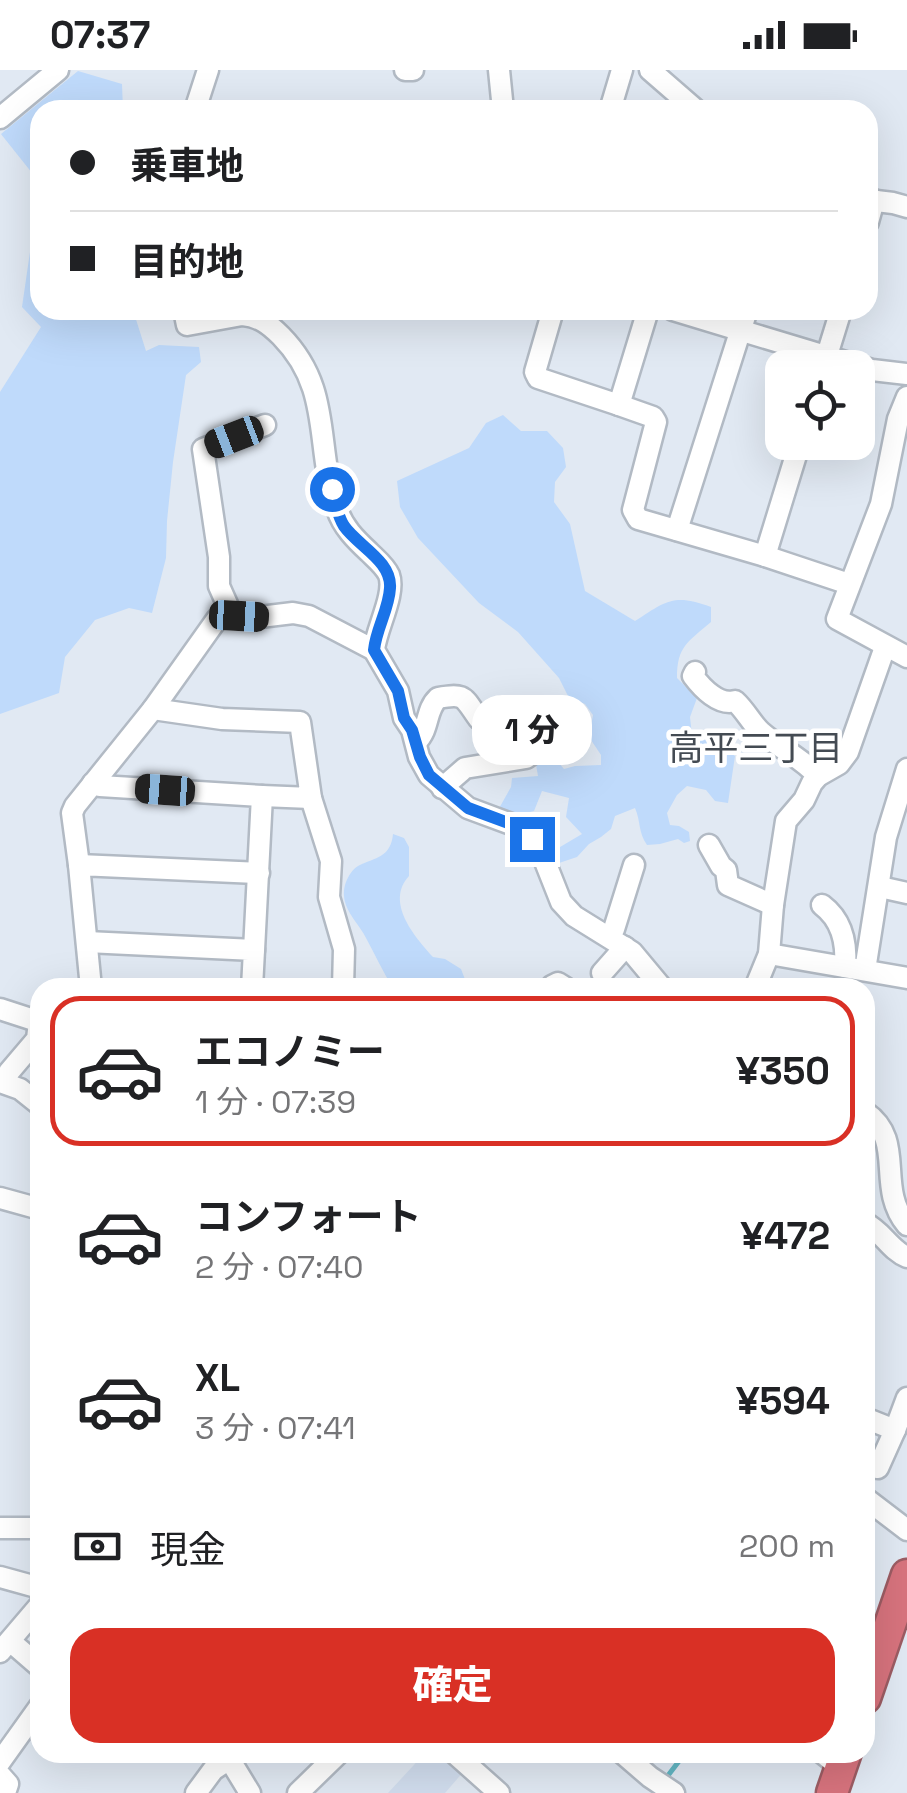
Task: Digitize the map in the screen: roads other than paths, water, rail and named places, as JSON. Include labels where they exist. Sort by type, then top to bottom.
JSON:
[{"type":"highway","points":[[875,1670],[905,1588]]},
{"type":"street","points":[[198,100],[208,70]]},
{"type":"street","points":[[405,70],[413,70]]},
{"type":"street","points":[[499,70],[502,100]]},
{"type":"street","points":[[613,100],[622,70]]},
{"type":"street","points":[[650,70],[684,100]]},
{"type":"street","points":[[0,118],[43,74]]},
{"type":"street","points":[[878,201],[907,207]]},
{"type":"street","points":[[186,320],[187,325],[214,320]]},
{"type":"street","points":[[276,320],[302,363],[317,398],[326,470],[344,526],[389,575],[388,600],[374,650]]},
{"type":"street","points":[[550,320],[535,372],[538,378],[653,417],[656,422],[633,510],[638,519],[849,584]]},
{"type":"street","points":[[619,405],[645,320]]},
{"type":"street","points":[[677,530],[743,320],[802,350]]},
{"type":"street","points":[[828,350],[837,320]]},
{"type":"street","points":[[875,370],[907,374]]},
{"type":"street","points":[[907,396],[898,419],[882,504],[837,619],[907,657]]},
{"type":"street","points":[[231,613],[219,586],[203,449],[264,425]]},
{"type":"street","points":[[766,556],[795,460]]},
{"type":"street","points":[[90,978],[72,813],[75,806],[153,709],[217,619],[231,613],[260,618],[292,612],[309,616],[374,650],[398,691],[404,718],[424,766],[442,788],[468,808],[522,828],[542,854],[560,902],[574,916],[617,942],[647,978]]},
{"type":"street","points":[[759,978],[768,954],[786,821],[818,776],[839,764],[848,752],[885,647]]},
{"type":"street","points":[[695,672],[696,680],[718,699],[729,704],[736,702],[756,728],[818,776]]},
{"type":"street","points":[[416,742],[425,732],[430,708],[438,698],[463,696],[482,720],[501,708]]},
{"type":"street","points":[[153,709],[222,719],[300,722],[310,798],[331,861],[329,898],[344,949],[343,978]]},
{"type":"street","points":[[442,788],[465,768],[534,754],[550,728]]},
{"type":"street","points":[[855,968],[880,887],[886,836],[907,769]]},
{"type":"street","points":[[94,782],[100,786],[310,798]]},
{"type":"street","points":[[253,978],[262,796]]},
{"type":"street","points":[[709,844],[726,870],[728,885],[773,905]]},
{"type":"street","points":[[78,864],[259,873]]},
{"type":"street","points":[[602,973],[617,942],[614,929],[634,865]]},
{"type":"street","points":[[880,887],[907,893]]},
{"type":"street","points":[[822,905],[839,924],[846,953],[855,968]]},
{"type":"street","points":[[87,942],[254,950]]},
{"type":"street","points":[[768,954],[907,978]]},
{"type":"street","points":[[0,1009],[30,1019]]},
{"type":"street","points":[[30,1047],[3,1083],[30,1096]]},
{"type":"street","points":[[875,1118],[890,1131],[896,1156],[896,1206],[907,1225]]},
{"type":"street","points":[[0,1198],[30,1206]]},
{"type":"street","points":[[875,1228],[903,1255]]},
{"type":"street","points":[[875,1244],[903,1255]]},
{"type":"street","points":[[875,1466],[878,1468],[899,1430],[907,1398]]},
{"type":"street","points":[[875,1422],[899,1430]]},
{"type":"street","points":[[875,1506],[907,1530]]},
{"type":"street","points":[[0,1528],[30,1528]]},
{"type":"street","points":[[0,1576],[30,1585]]},
{"type":"street","points":[[30,1617],[5,1646],[30,1661]]},
{"type":"street","points":[[0,1762],[30,1720]]},
{"type":"street","points":[[196,1793],[220,1763]]},
{"type":"street","points":[[231,1763],[250,1793]]},
{"type":"street","points":[[298,1793],[329,1763]]},
{"type":"street","points":[[465,1763],[499,1793]]},
{"type":"street","points":[[634,1763],[674,1793]]},
{"type":"street","points":[[0,1775],[8,1784],[5,1793]]},
{"type":"waterway","points":[[663,1782],[678,1763]]},
{"type":"district","name":"高平三丁目","points":[[756,748]]}]
